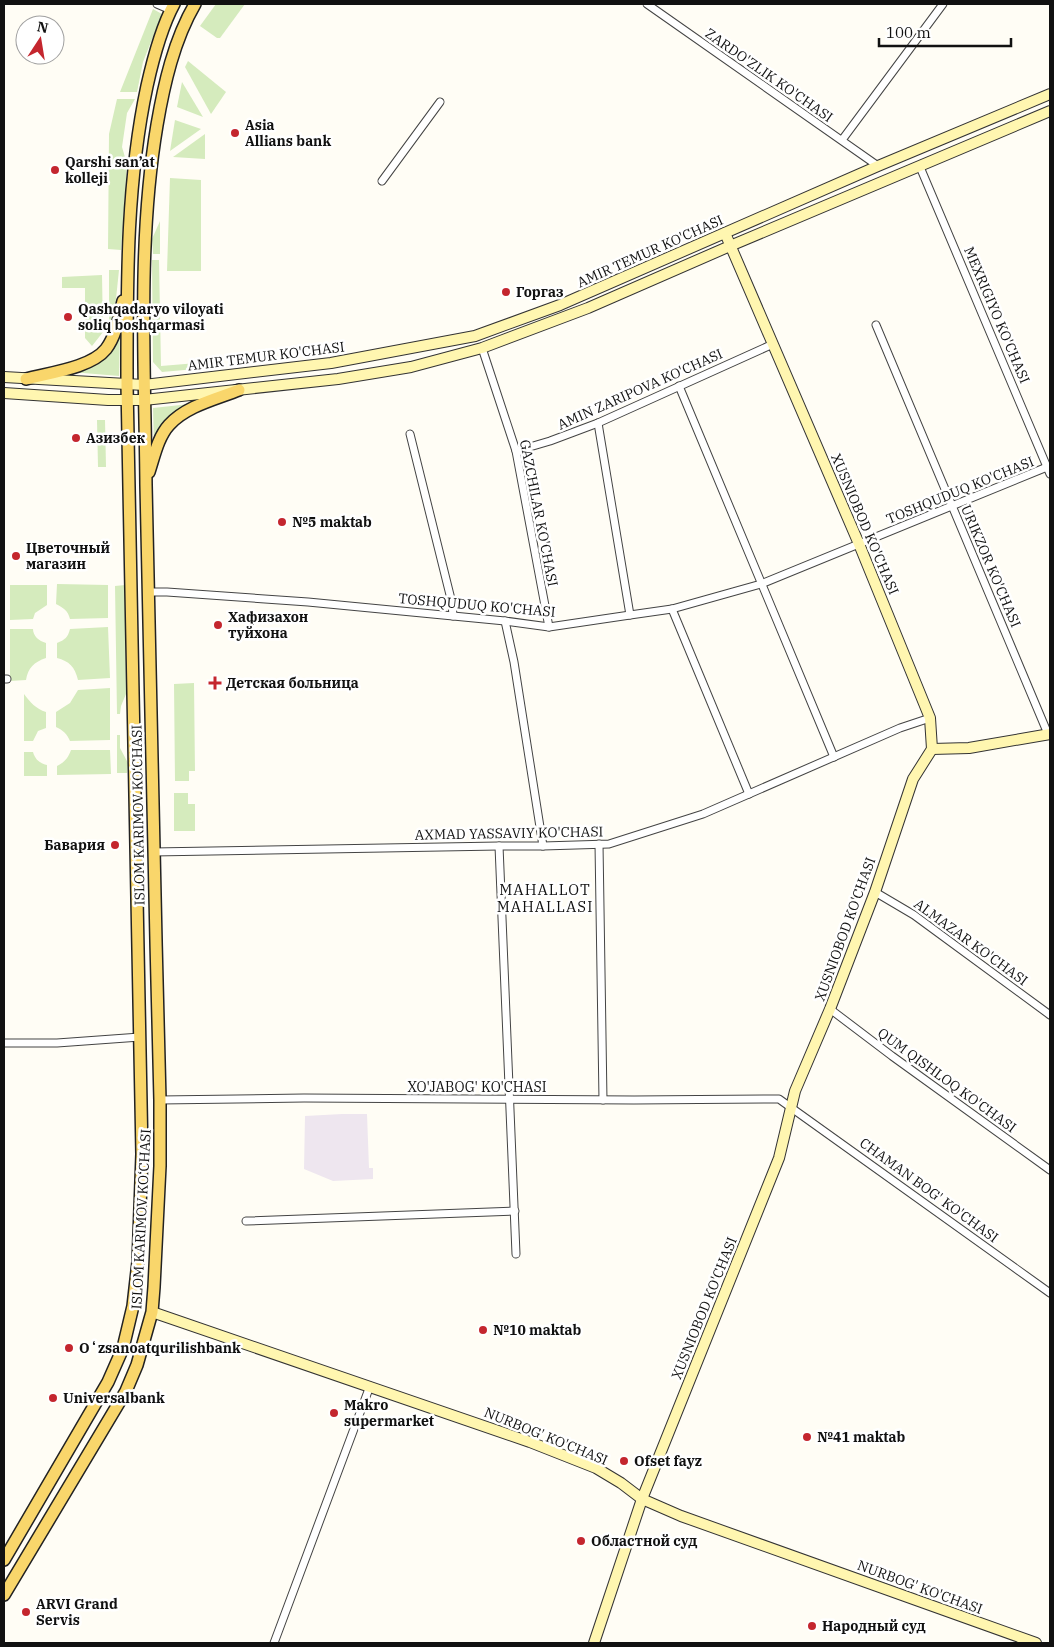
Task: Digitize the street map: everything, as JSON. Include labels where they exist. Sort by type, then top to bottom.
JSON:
[{"type":"main road","name":"ISLOM KARIMOV KO‘CHASI","points":[[4,1595],[126,1391],[137,1364],[152,1312],[160,1154],[160,1100],[147,592],[144,258],[150,176],[167,74],[181,32],[195,4]]},
{"type":"main road","name":"ISLOM KARIMOV KO‘CHASI","points":[[4,1560],[108,1382],[123,1348],[133,1306],[138,1262],[142,1154],[127,385],[127,282],[133,177],[143,108],[152,64],[172,7]]},
{"type":"main road","points":[[26,379],[81,365],[106,350],[116,330],[127,282]]},
{"type":"main road","points":[[146,481],[161,439],[169,425],[182,414],[239,390]]},
{"type":"main road","points":[[142,1154],[153,1148],[160,1154]]},
{"type":"street","points":[[157,4],[172,7]]},
{"type":"street","name":"ZARDO'ZLIK KO'CHASI","points":[[647,4],[878,166]]},
{"type":"street","points":[[842,140],[943,4]]},
{"type":"street","name":"AMIR TEMUR KO'CHASI","points":[[4,377],[144,385],[331,363],[475,336],[560,305],[878,166],[1050,94]]},
{"type":"street","points":[[382,181],[440,102]]},
{"type":"street","name":"AMIR TEMUR KO'CHASI","points":[[4,393],[128,401],[144,400],[338,379],[411,367],[482,348],[588,308],[1050,111]]},
{"type":"street","name":"MEXRIGIYO KO'CHASI","points":[[920,167],[1049,471]]},
{"type":"street","name":"XUSNIOBOD KO'CHASI","points":[[594,1643],[642,1499],[779,1158],[795,1091],[830,1009],[875,892],[912,779],[932,749],[930,718],[860,544],[725,233]]},
{"type":"street","name":"URIKZOR KO'CHASI","points":[[876,324],[1049,734]]},
{"type":"street","name":"AMIN ZARIPOVA KO'CHASI","points":[[516,450],[550,441],[598,423],[773,344]]},
{"type":"street","name":"GAZCHILAR KO'CHASI","points":[[482,348],[516,450],[549,627]]},
{"type":"street","points":[[679,386],[834,757]]},
{"type":"street","points":[[598,423],[630,615]]},
{"type":"street","points":[[410,434],[452,603],[453,616]]},
{"type":"street","name":"TOSHQUDUQ KO'CHASI","points":[[147,592],[308,602],[549,627],[672,609],[762,584],[952,506],[1049,471]]},
{"type":"street","points":[[672,609],[749,794]]},
{"type":"street","points":[[505,621],[514,662],[543,846]]},
{"type":"street","name":"AXMAD YASSAVIY KO'CHASI","points":[[154,852],[609,844],[703,814],[900,728],[930,718]]},
{"type":"street","points":[[932,749],[969,748],[1049,734]]},
{"type":"street","points":[[599,844],[603,1100]]},
{"type":"street","points":[[499,846],[516,1254]]},
{"type":"street","name":"ALMAZAR KO'CHASI","points":[[875,892],[914,915],[1050,1015]]},
{"type":"street","name":"QUM QISHLOQ KO'CHASI","points":[[830,1009],[1050,1170]]},
{"type":"street","points":[[4,1043],[57,1043],[140,1038]]},
{"type":"street","name":"XO'JABOG' KO'CHASI","points":[[160,1100],[304,1098],[779,1099],[792,1107]]},
{"type":"street","name":"CHAMAN BOG' KO'CHASI","points":[[792,1107],[1050,1293]]},
{"type":"street","points":[[246,1221],[515,1211]]},
{"type":"street","name":"NURBOG' KO'CHASI","points":[[152,1312],[530,1442],[596,1468],[621,1483],[642,1499],[681,1516],[1036,1643]]},
{"type":"street","points":[[274,1643],[370,1386]]},
{"type":"shaded area","points":[[367,1114],[369,1168],[373,1168],[373,1179],[333,1181],[304,1169],[305,1116]]},
{"type":"green space","points":[[216,4],[245,4],[220,38],[217,38],[200,26]]},
{"type":"green space","points":[[153,9],[162,14],[143,62],[137,92],[120,92]]},
{"type":"green space","points":[[188,61],[226,92],[211,114],[185,67]]},
{"type":"green space","points":[[182,82],[203,117],[177,107]]},
{"type":"green space","points":[[117,99],[135,99],[127,113],[122,147],[127,164],[121,250],[108,249],[109,134]]},
{"type":"green space","points":[[175,120],[201,129],[170,151]]},
{"type":"green space","points":[[205,134],[205,159],[173,157]]},
{"type":"green space","points":[[170,178],[201,180],[201,271],[167,271]]},
{"type":"green space","points":[[160,221],[160,254],[153,254],[152,239]]},
{"type":"green space","points":[[152,260],[159,260],[161,366],[209,362],[207,368],[162,372],[153,362]]},
{"type":"green space","points":[[109,270],[119,270],[114,318],[109,329]]},
{"type":"green space","points":[[102,275],[103,332],[92,346],[85,338],[85,288],[62,288],[62,277]]},
{"type":"green space","points":[[120,330],[119,376],[71,372],[89,366],[101,358]]},
{"type":"green space","points":[[190,404],[154,445],[153,408]]},
{"type":"green space","points":[[97,420],[105,420],[106,467],[98,467]]},
{"type":"green space","points":[[57,584],[108,585],[108,618],[70,619],[65,610],[56,604]]},
{"type":"green space","points":[[10,585],[47,585],[47,605],[35,613],[33,619],[10,620]]},
{"type":"green space","points":[[125,585],[126,694],[120,714],[117,714],[115,586]]},
{"type":"green space","points":[[108,627],[110,678],[78,680],[71,665],[57,658],[57,643],[66,638],[70,629]]},
{"type":"green space","points":[[10,629],[33,629],[37,638],[46,643],[46,658],[32,666],[26,680],[10,681]]},
{"type":"green space","points":[[194,683],[195,771],[189,771],[189,781],[175,781],[174,684]]},
{"type":"green space","points":[[110,688],[110,740],[70,741],[61,729],[56,727],[56,712],[70,703],[78,690]]},
{"type":"green space","points":[[24,694],[34,705],[46,712],[46,728],[38,731],[33,741],[24,741]]},
{"type":"green space","points":[[117,735],[120,735],[120,748],[128,763],[127,773],[117,773]]},
{"type":"green space","points":[[71,750],[110,750],[111,774],[57,775],[57,766],[66,760]]},
{"type":"green space","points":[[24,752],[33,752],[38,760],[47,765],[47,776],[24,776]]},
{"type":"green space","points":[[174,793],[188,793],[188,804],[195,804],[195,831],[174,831]]},
{"type":"place","name":"Asia Allians bank","points":[[235,133]]},
{"type":"place","name":"Qarshi san’at kolleji","points":[[55,170]]},
{"type":"place","name":"Горгаз","points":[[506,292]]},
{"type":"place","name":"Qashqadaryo viloyati soliq boshqarmasi","points":[[68,317]]},
{"type":"place","name":"Азизбек","points":[[76,438]]},
{"type":"place","name":"№5 maktab","points":[[282,522]]},
{"type":"place","name":"Цветочный магазин","points":[[16,556]]},
{"type":"place","name":"Хафизахон туйхона","points":[[218,625]]},
{"type":"place","name":"Детская больница","points":[[215,683]]},
{"type":"place","name":"Бавария","points":[[115,845]]},
{"type":"place","name":"№10 maktab","points":[[483,1330]]},
{"type":"place","name":"Oʻzsanoatqurilishbank","points":[[69,1348]]},
{"type":"place","name":"Universalbank","points":[[53,1398]]},
{"type":"place","name":"Makro supermarket","points":[[334,1413]]},
{"type":"place","name":"№41 maktab","points":[[807,1437]]},
{"type":"place","name":"Ofset fayz","points":[[624,1461]]},
{"type":"place","name":"Областной суд","points":[[581,1541]]},
{"type":"place","name":"ARVI Grand Servis","points":[[26,1612]]},
{"type":"place","name":"Народный суд","points":[[812,1626]]},
{"type":"district","name":"MAHALLOT MAHALLASI","points":[[545,898]]}]
